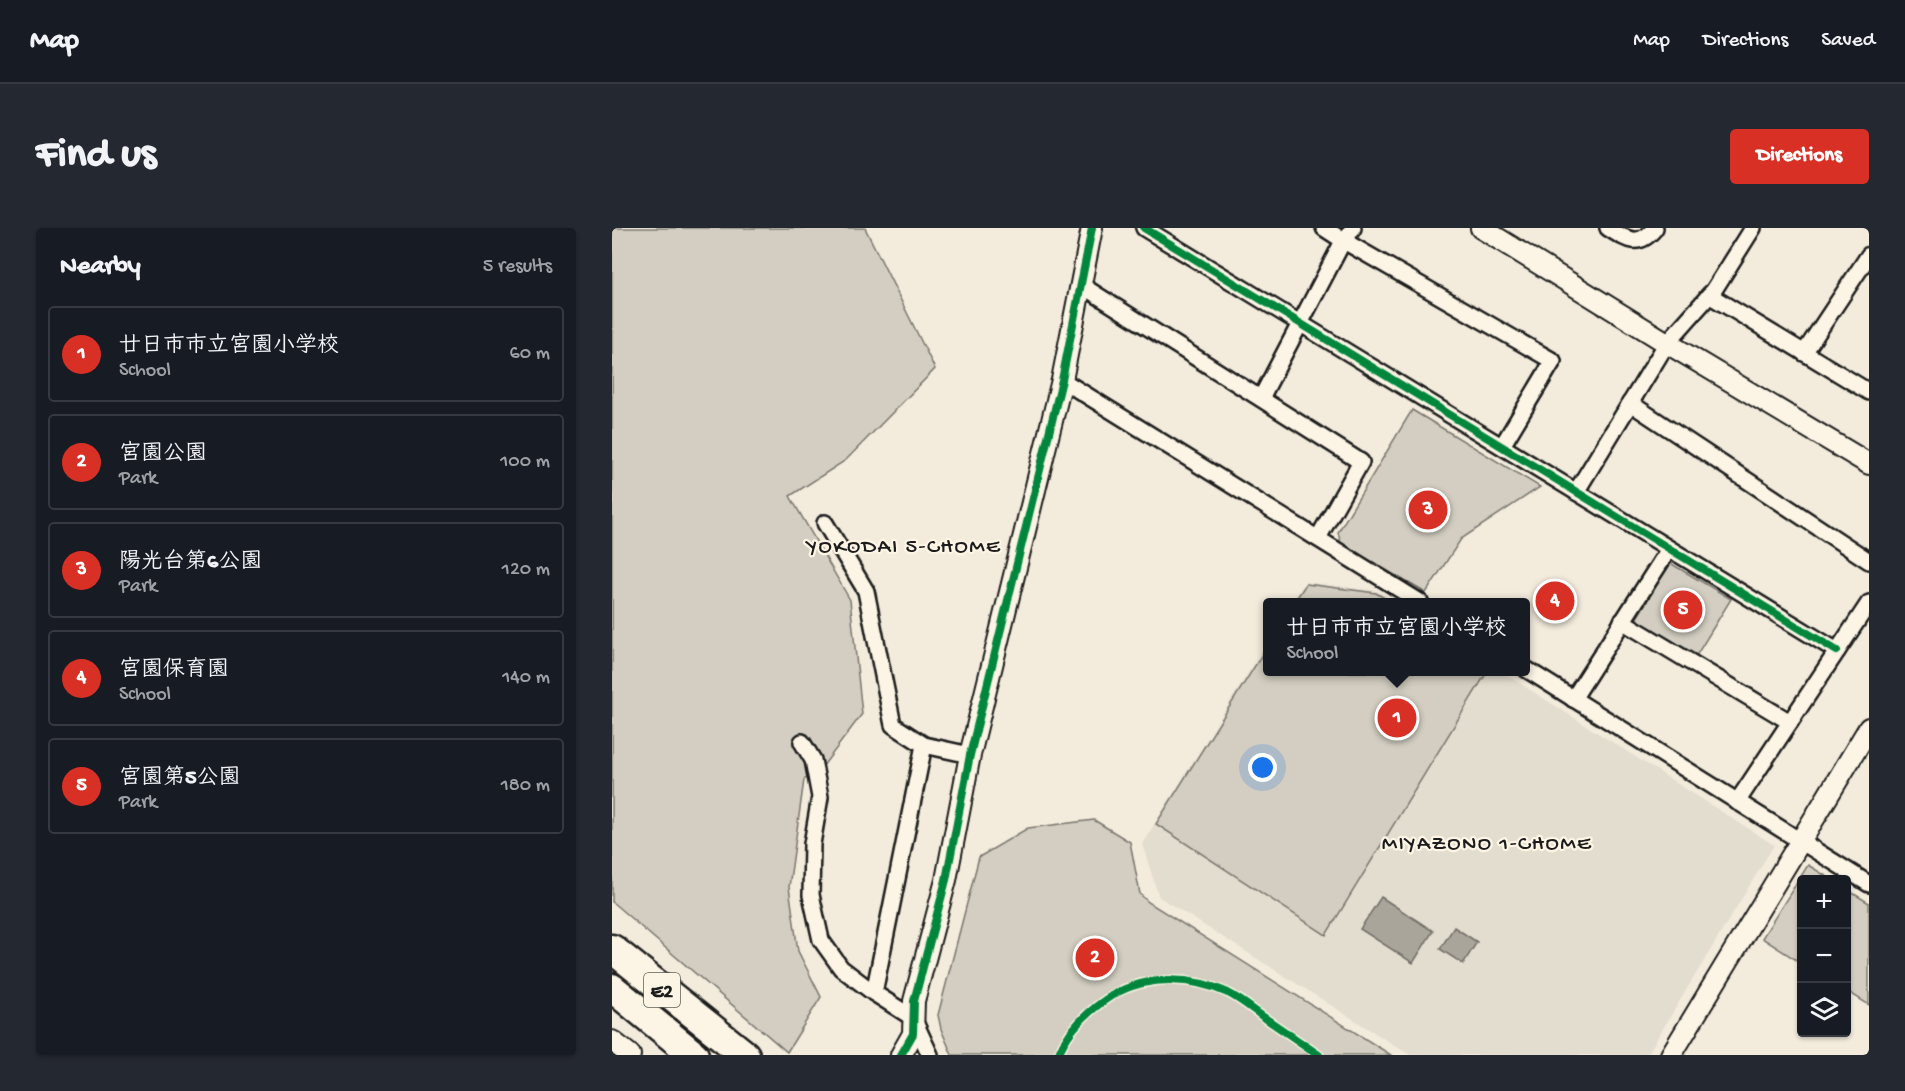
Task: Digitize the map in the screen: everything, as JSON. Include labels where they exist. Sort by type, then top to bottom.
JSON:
[{"type":"highway","name":"E2","points":[[612,949],[745,1055]]},
{"type":"highway","name":"E2","points":[[612,988],[694,1055]]},
{"type":"street","points":[[901,1055],[913,1034],[914,1001],[946,880],[970,755],[1062,380],[1092,228]]},
{"type":"street","points":[[1144,228],[1837,651]]},
{"type":"street","points":[[1324,228],[1553,361],[1502,446]]},
{"type":"street","points":[[1261,399],[1353,228]]},
{"type":"street","points":[[1481,228],[1869,464]]},
{"type":"street","points":[[1608,228],[1625,239],[1636,241],[1648,237],[1655,228]]},
{"type":"street","points":[[1576,492],[1667,343],[1709,295],[1753,228]]},
{"type":"street","points":[[1804,353],[1869,255]]},
{"type":"street","points":[[1081,285],[1361,462],[1318,538]]},
{"type":"street","points":[[1709,295],[1869,392]]},
{"type":"street","points":[[1062,380],[1412,598]]},
{"type":"street","points":[[1630,403],[1869,561]]},
{"type":"street","points":[[825,523],[866,591],[893,725],[924,745],[970,755]]},
{"type":"street","points":[[1573,699],[1669,549]]},
{"type":"street","points":[[1737,802],[1869,603]]},
{"type":"street","points":[[1622,621],[1790,722]]},
{"type":"street","points":[[1530,672],[1800,841],[1867,878]]},
{"type":"street","points":[[1671,1055],[1869,728]]},
{"type":"street","points":[[802,742],[813,760],[820,797],[812,844],[811,895],[821,940],[841,968],[913,1018],[930,1055]]},
{"type":"street","points":[[874,993],[924,745]]},
{"type":"street","points":[[612,1041],[630,1055]]},
{"type":"shaded area","points":[[612,228],[865,228],[935,369],[846,460],[790,496],[850,600],[862,714],[823,766],[804,780],[789,887],[798,951],[821,997],[787,1052],[612,902]]},
{"type":"shaded area","points":[[1412,410],[1540,487],[1461,539],[1426,593],[1341,544],[1338,532]]},
{"type":"shaded area","points":[[1670,563],[1731,599],[1696,656],[1635,621]]},
{"type":"shaded area","points":[[1305,582],[1377,591],[1388,598],[1295,598]]},
{"type":"shaded area","points":[[1306,584],[1376,593],[1384,598],[1297,598]]},
{"type":"shaded area","points":[[1263,649],[1263,676],[1508,676],[1774,845],[1647,1055],[1410,1055],[1159,897],[1142,844]]},
{"type":"shaded area","points":[[1263,653],[1263,676],[1485,676],[1326,935],[1156,824]]},
{"type":"shaded area","points":[[1094,820],[1130,842],[1140,894],[1148,902],[1391,1055],[952,1055],[938,1015],[979,857],[1028,828]]},
{"type":"shaded area","points":[[1808,865],[1824,875],[1802,875]]},
{"type":"shaded area","points":[[1797,882],[1797,960],[1762,938]]},
{"type":"shaded area","points":[[1851,892],[1869,903],[1869,1005],[1851,994]]},
{"type":"shaded area","points":[[1381,897],[1433,931],[1413,963],[1360,929]]},
{"type":"shaded area","points":[[1454,927],[1477,942],[1463,964],[1440,949]]},
{"type":"cycle path","points":[[901,1055],[913,1034],[914,1001],[946,880],[970,755],[1062,380],[1092,228]]},
{"type":"cycle path","points":[[1144,228],[1837,651]]},
{"type":"cycle path","points":[[1058,1055],[1077,1024],[1105,1000],[1134,986],[1165,980],[1197,983],[1228,993],[1319,1055]]},
{"type":"place","name":"陽光台第6公園","points":[[1428,510]]},
{"type":"place","name":"宮園保育園","points":[[1555,601]]},
{"type":"place","name":"宮園第5公園","points":[[1683,610]]},
{"type":"place","name":"廿日市市立宮園小学校","points":[[1397,718]]},
{"type":"place","name":"宮園公園","points":[[1095,958]]},
{"type":"district","name":"YOKODAI 5-CHOME","points":[[904,544]]},
{"type":"district","name":"MIYAZONO 1-CHOME","points":[[1487,841]]}]
